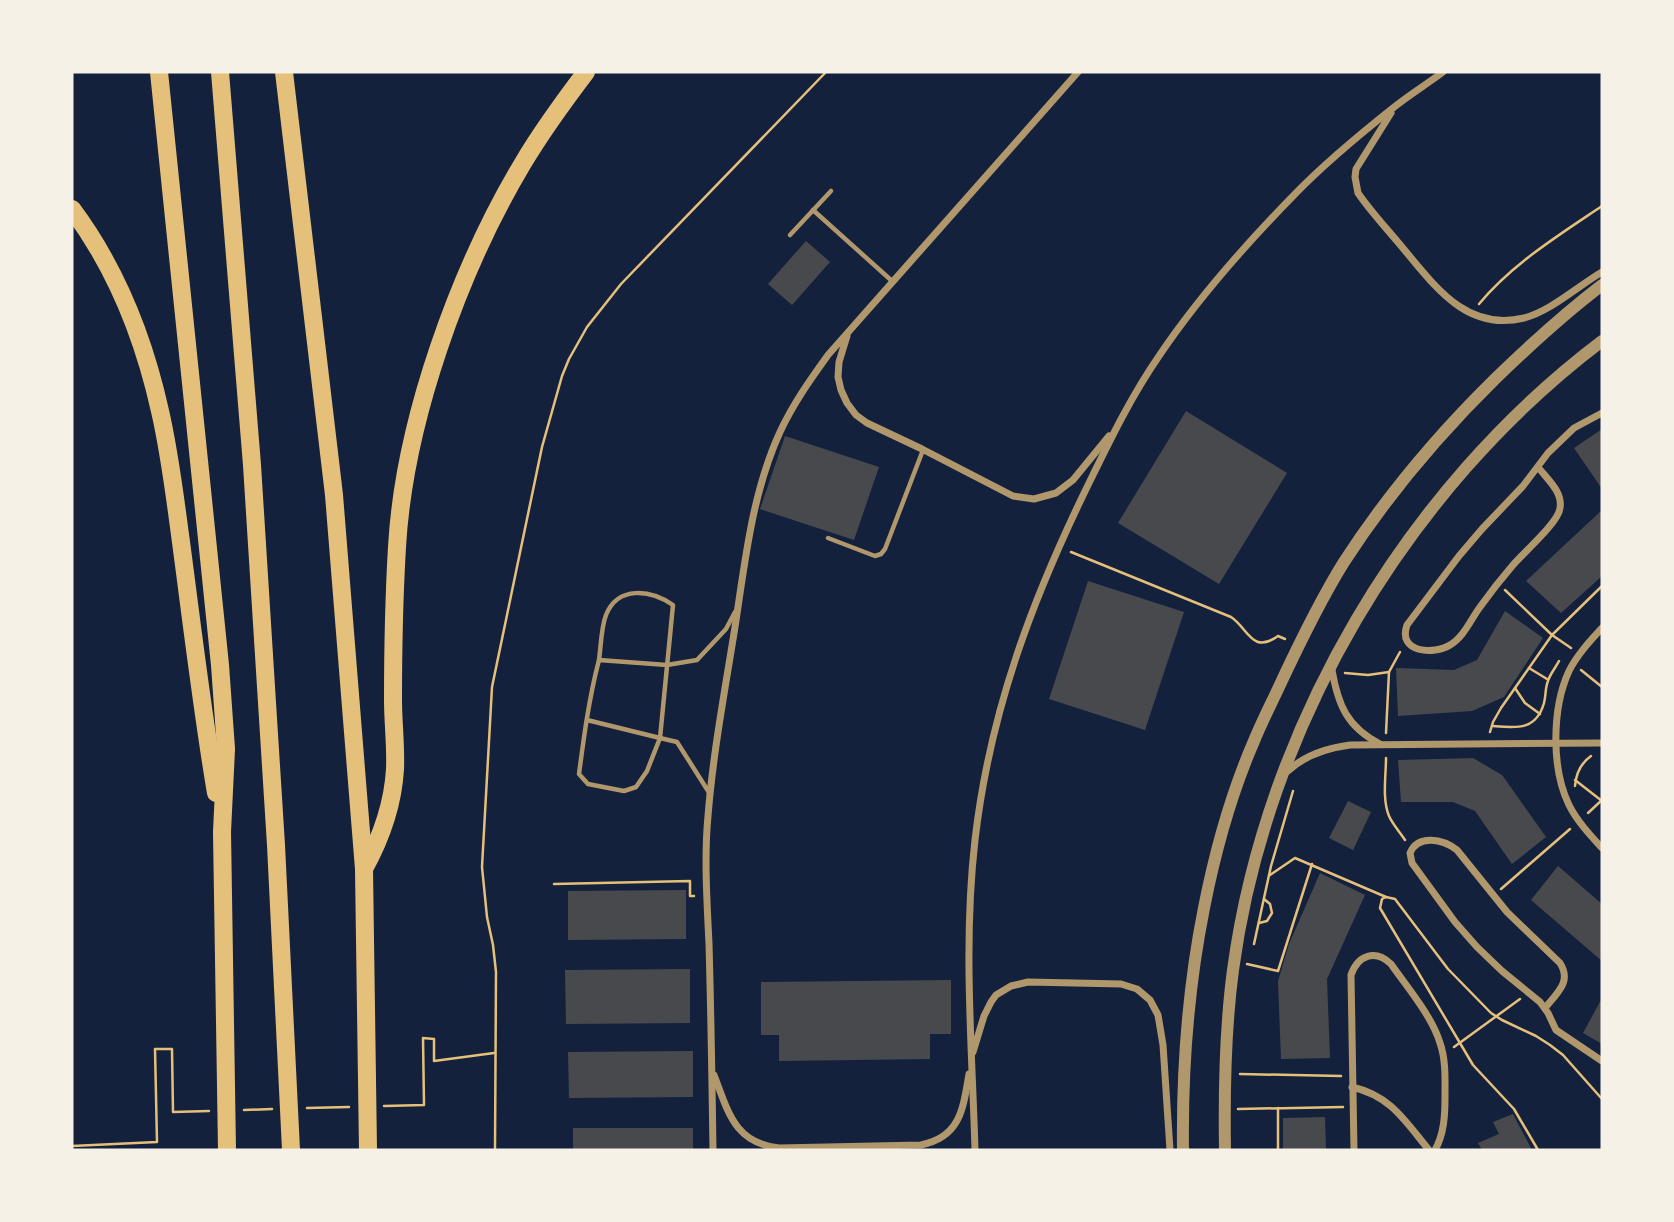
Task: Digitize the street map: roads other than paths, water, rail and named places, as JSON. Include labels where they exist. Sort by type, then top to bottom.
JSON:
[{"type":"highway","points":[[159,72],[220,666],[226,749],[222,832],[227,1150]]},
{"type":"highway","points":[[364,869],[382,831],[393,790],[397,544],[408,461],[418,421],[444,335],[479,248],[523,163],[586,72]]},
{"type":"highway","points":[[284,75],[334,495],[364,869],[368,1150]]},
{"type":"highway","points":[[221,78],[253,479],[276,845],[290,1150]]},
{"type":"highway","points":[[72,209],[88,230],[121,292],[144,347],[161,412],[222,832]]},
{"type":"street","points":[[713,1150],[706,896],[707,818],[738,605],[753,521],[768,461],[809,380],[828,355],[1077,72]]},
{"type":"street","points":[[975,1150],[968,999],[968,917],[975,837],[1005,689],[1027,622],[1059,547],[1117,426],[1159,355],[1205,295],[1239,254],[1315,175],[1395,107],[1443,72]]},
{"type":"street","points":[[1395,107],[1356,169],[1358,193],[1437,288],[1455,305],[1488,319],[1524,318],[1541,312],[1602,272]]},
{"type":"street","points":[[1183,1150],[1189,1002],[1206,896],[1245,763],[1298,647],[1343,564],[1377,513],[1427,449],[1522,352],[1602,285]]},
{"type":"street","points":[[848,332],[839,362],[838,377],[847,403],[856,415],[1013,496],[1034,499],[1056,493],[1065,487],[1117,426]]},
{"type":"street","points":[[1224,1150],[1228,1013],[1234,961],[1250,881],[1262,838],[1282,776],[1309,709],[1376,588],[1427,515],[1455,480],[1517,414],[1602,341]]},
{"type":"street","points":[[1538,467],[1559,494],[1561,506],[1558,517],[1498,583],[1453,644],[1441,649],[1416,649],[1406,641],[1407,625],[1482,529],[1560,440],[1574,428],[1602,413]]},
{"type":"street","points":[[1602,628],[1579,654],[1563,687],[1557,743],[1557,760],[1570,807],[1602,848]]},
{"type":"street","points":[[1331,666],[1337,697],[1346,716],[1360,732],[1383,744]]},
{"type":"street","points":[[1282,776],[1302,760],[1325,750],[1350,745],[1602,743]]},
{"type":"street","points":[[1545,1008],[1564,982],[1563,967],[1521,927],[1451,845],[1431,840],[1419,842],[1411,848],[1412,863],[1455,922],[1502,971],[1540,1002],[1560,1034],[1602,1061]]},
{"type":"street","points":[[1354,1150],[1351,975],[1356,964],[1371,956],[1383,957],[1391,964],[1440,1041],[1445,1114],[1435,1150]]},
{"type":"street","points":[[712,1068],[733,1121],[745,1135],[761,1144],[779,1148],[921,1145],[946,1135],[958,1121],[984,1016],[996,995],[1011,986],[1028,982],[1121,984],[1137,989],[1150,1000],[1158,1015],[1163,1045],[1170,1150]]},
{"type":"street","points":[[1352,1087],[1389,1103],[1429,1150]]},
{"type":"lane","points":[[790,235],[831,191]]},
{"type":"lane","points":[[813,210],[892,281]]},
{"type":"lane","points":[[828,538],[875,556],[881,554],[924,449]]},
{"type":"lane","points":[[629,592],[651,593],[673,605],[660,737],[647,771],[636,787],[624,791],[588,785],[579,774],[591,692],[599,660],[606,615],[615,601],[629,592]]},
{"type":"lane","points":[[599,660],[667,665],[697,660],[726,629],[738,605]]},
{"type":"lane","points":[[587,720],[677,741],[710,795]]}]
